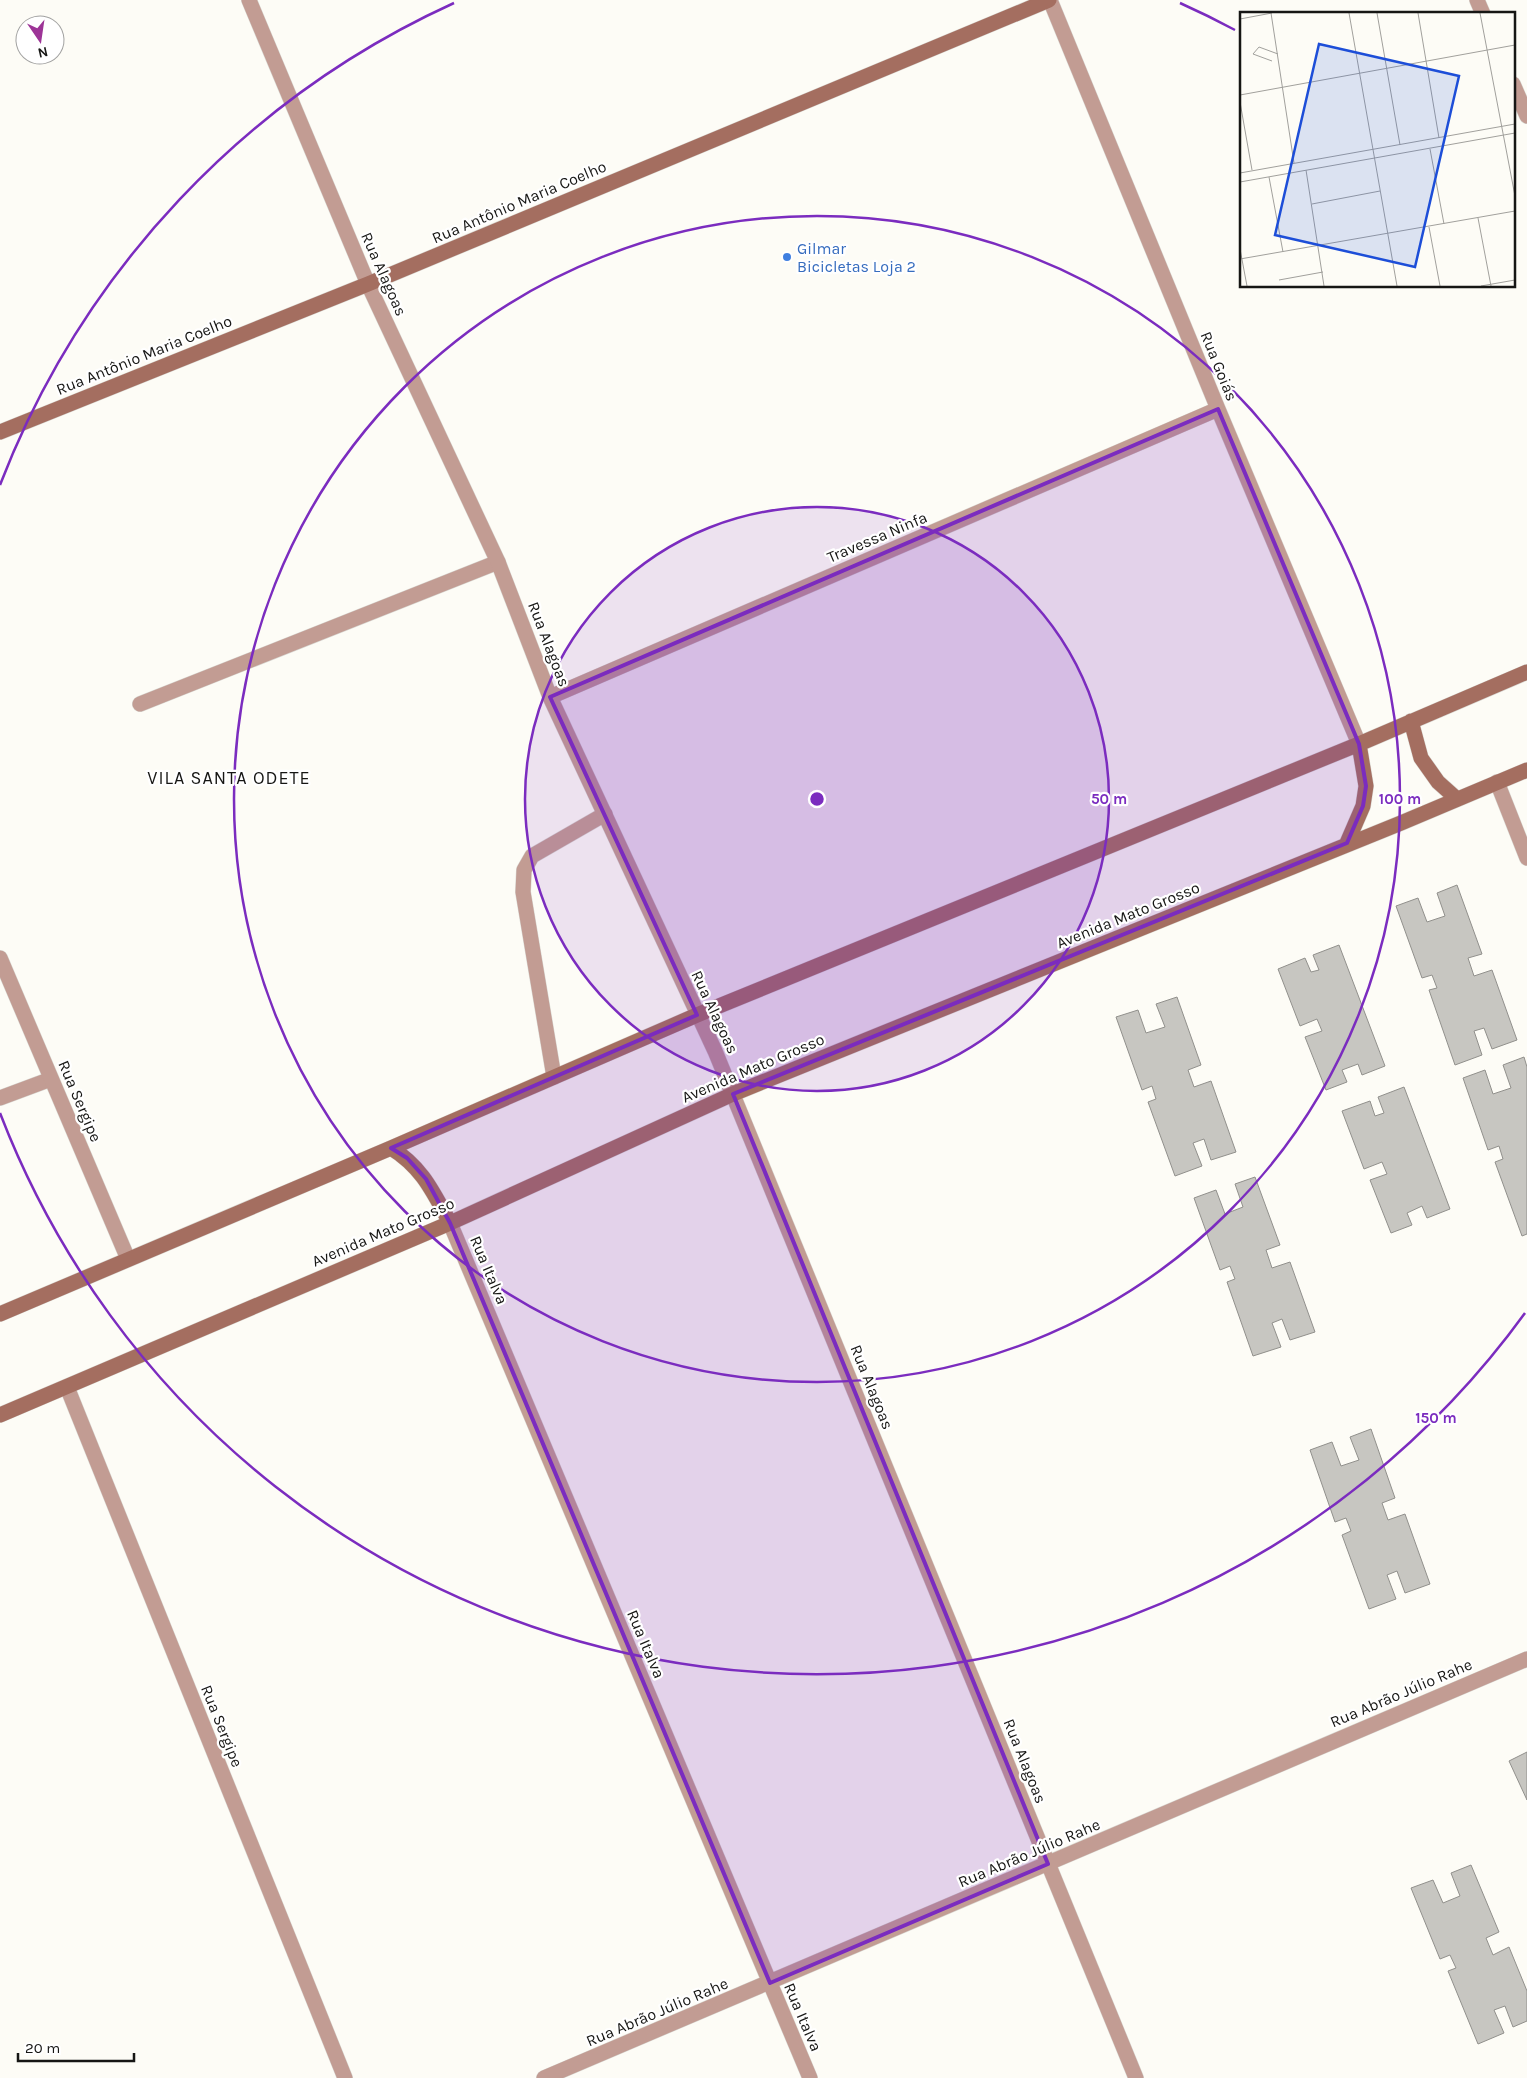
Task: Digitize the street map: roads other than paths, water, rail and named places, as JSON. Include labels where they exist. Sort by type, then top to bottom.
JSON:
[{"type":"main road","name":"Rua Antônio Maria Coelho","points":[[0,432],[368,284],[1049,0]]},
{"type":"main road","points":[[0,1314],[391,1148],[697,1015],[1359,744],[1527,672]]},
{"type":"main road","points":[[1411,721],[1421,758],[1438,782],[1457,799]]},
{"type":"main road","points":[[1347,843],[1363,806],[1366,786],[1359,744]]},
{"type":"main road","name":"Avenida Mato Grosso","points":[[0,1415],[450,1223],[733,1094],[1527,770]]},
{"type":"main road","points":[[391,1148],[407,1158],[426,1179],[450,1223]]},
{"type":"street","name":"Rua Alagoas","points":[[249,0],[368,284],[498,562],[550,697],[733,1094],[1136,2078]]},
{"type":"street","name":"Rua Goiás","points":[[1049,0],[1359,744]]},
{"type":"street","points":[[1477,0],[1482,12]]},
{"type":"street","points":[[1514,86],[1527,116]]},
{"type":"street","name":"Travessa Ninfa","points":[[550,697],[1218,409]]},
{"type":"street","points":[[140,704],[498,562]]},
{"type":"street","points":[[1497,782],[1527,858]]},
{"type":"street","points":[[554,1077],[522,892],[524,870],[532,856],[605,814]]},
{"type":"street","name":"Rua Sergipe","points":[[0,958],[128,1259]]},
{"type":"street","points":[[0,1098],[52,1079]]},
{"type":"street","name":"Rua Italva","points":[[450,1223],[810,2078]]},
{"type":"street","name":"Rua Sergipe","points":[[67,1387],[345,2078]]},
{"type":"street","name":"Rua Abrão Júlio Rahe","points":[[544,2078],[1527,1659]]},
{"type":"place","name":"Gilmar Bicicletas Loja 2","points":[[787,257]]},
{"type":"district","name":"VILA SANTA ODETE","points":[[229,778]]}]
